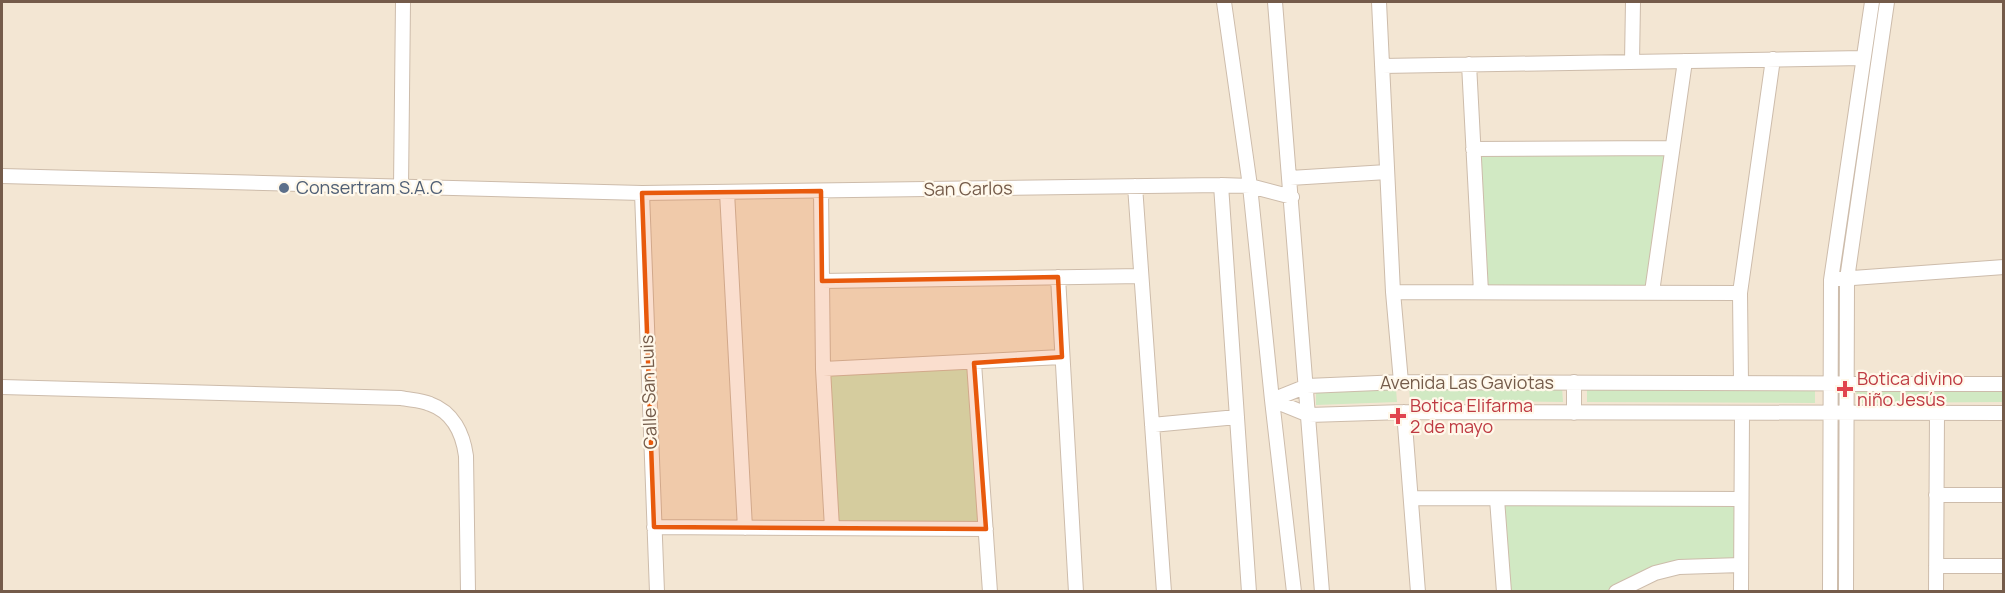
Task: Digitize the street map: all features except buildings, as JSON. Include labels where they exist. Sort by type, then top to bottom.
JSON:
[{"type":"street","points":[[401,187],[403,2]]},
{"type":"street","points":[[1224,2],[1250,186],[1294,591]]},
{"type":"street","points":[[1275,2],[1322,591]]},
{"type":"street","points":[[1379,2],[1393,292],[1401,382]]},
{"type":"street","points":[[1632,62],[1633,2]]},
{"type":"street","points":[[1830,591],[1831,280],[1872,2]]},
{"type":"street","points":[[1846,591],[1847,279],[1887,2]]},
{"type":"street","points":[[1382,66],[1863,58]]},
{"type":"street","points":[[1741,383],[1740,293],[1773,59]]},
{"type":"street","points":[[1652,292],[1685,61]]},
{"type":"street","points":[[1468,64],[1482,292]]},
{"type":"street","points":[[1473,149],[1672,148]]},
{"type":"street","points":[[1290,178],[1387,172]]},
{"type":"street","name":"San Carlos","points":[[2,176],[642,193],[1221,185],[1250,186],[1292,196]]},
{"type":"street","points":[[1221,185],[1249,591]]},
{"type":"street","points":[[1135,186],[1164,591]]},
{"type":"street","points":[[821,190],[823,369],[832,528]]},
{"type":"street","points":[[727,192],[745,528]]},
{"type":"street","name":"Calle San Luis","points":[[642,193],[657,591]]},
{"type":"street","points":[[1831,280],[2004,267]]},
{"type":"street","points":[[822,280],[1141,276]]},
{"type":"street","points":[[1058,277],[1076,591]]},
{"type":"street","points":[[1393,292],[1740,293]]},
{"type":"street","points":[[823,369],[1062,357]]},
{"type":"street","points":[[974,363],[990,591]]},
{"type":"street","name":"Avenida Las Gaviotas","points":[[1272,400],[1307,386],[1401,382],[2004,384]]},
{"type":"street","points":[[1574,382],[1574,413]]},
{"type":"street","points":[[2,387],[401,398],[430,404],[456,424],[464,440],[468,591]]},
{"type":"street","name":"Avenida Las Gaviotas","points":[[1272,400],[1309,415],[1404,412],[2004,413]]},
{"type":"street","points":[[1404,412],[1418,591]]},
{"type":"street","points":[[1741,591],[1742,413]]},
{"type":"street","points":[[1936,591],[1937,413]]},
{"type":"street","points":[[1152,425],[1237,417]]},
{"type":"street","points":[[1936,495],[2004,495]]},
{"type":"street","points":[[1411,498],[1741,499]]},
{"type":"street","points":[[1497,499],[1504,591]]},
{"type":"street","points":[[654,527],[986,529]]},
{"type":"street","points":[[1616,591],[1655,573],[1679,567],[1741,565]]},
{"type":"street","points":[[1936,566],[2004,566]]},
{"type":"highlighted area","points":[[821,191],[822,281],[1058,277],[1062,357],[974,363],[986,529],[654,527],[642,193]]},
{"type":"shaded area","points":[[2,2],[2003,2],[2003,591],[2,591]]},
{"type":"green space","points":[[1663,153],[1666,156],[1648,283],[1644,287],[1490,290],[1486,284],[1477,157],[1483,154]]},
{"type":"green space","points":[[968,369],[980,523],[836,522],[830,373]]},
{"type":"green space","points":[[1409,386],[1562,387],[1563,402],[1410,400]]},
{"type":"green space","points":[[1587,387],[1815,387],[1815,403],[1587,402]]},
{"type":"green space","points":[[1856,387],[2003,387],[2003,402],[1857,403]]},
{"type":"green space","points":[[1396,389],[1397,402],[1316,405],[1316,392]]},
{"type":"green space","points":[[1505,502],[1735,505],[1735,559],[1661,566],[1635,575],[1606,591],[1508,591],[1502,506]]},
{"type":"place","name":"Consertram S.A.C","points":[[284,188]]},
{"type":"place","name":"Botica divino niño Jesús","points":[[1845,389]]},
{"type":"place","name":"Botica Elifarma 2 de mayo","points":[[1398,416]]}]
